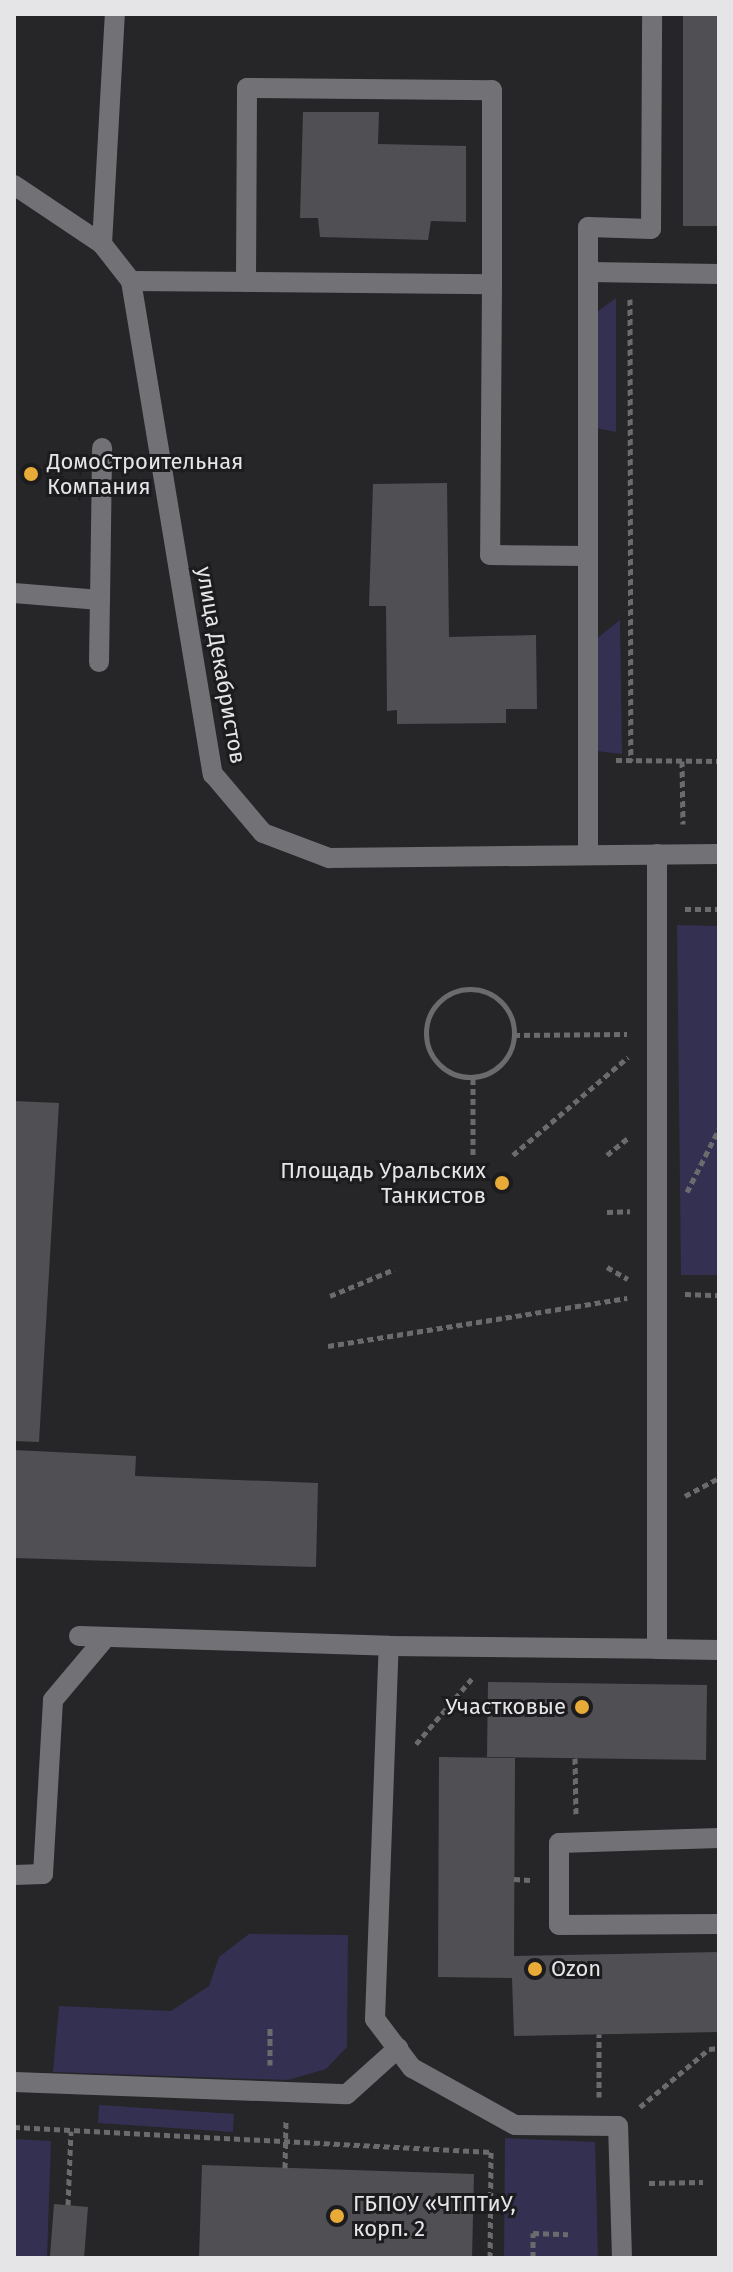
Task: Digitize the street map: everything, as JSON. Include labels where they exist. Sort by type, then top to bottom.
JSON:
[{"type":"street","points":[[102,244],[115,14]]},
{"type":"street","points":[[588,851],[588,227],[651,229],[652,14]]},
{"type":"street","points":[[246,282],[247,88],[492,90],[490,555],[588,556]]},
{"type":"street","name":"улица Декабристов","points":[[14,185],[102,244],[131,281],[213,774],[263,833],[329,858],[588,851],[719,854]]},
{"type":"street","points":[[588,272],[719,274]]},
{"type":"street","points":[[131,281],[492,284]]},
{"type":"street","points":[[99,662],[102,448]]},
{"type":"street","points":[[14,593],[100,600]]},
{"type":"street","points":[[657,854],[654,1034],[657,1649]]},
{"type":"street","points":[[79,1636],[389,1646],[719,1650]]},
{"type":"street","points":[[14,1875],[43,1874],[53,1700],[106,1637]]},
{"type":"street","points":[[389,1646],[375,2019],[412,2068],[515,2125],[608,2126],[620,2184],[622,2258]]},
{"type":"street","points":[[719,1838],[559,1843],[559,1925],[719,1924]]},
{"type":"street","points":[[14,2082],[347,2094],[398,2048]]},
{"type":"path","points":[[630,274],[631,761]]},
{"type":"path","points":[[587,758],[719,761]]},
{"type":"path","points":[[460,990],[489,994],[509,1012],[514,1035],[503,1063],[473,1077],[445,1070],[431,1054],[426,1027],[440,1001],[460,990]]},
{"type":"path","points":[[514,1035],[654,1034]]},
{"type":"path","points":[[513,1155],[654,1034]]},
{"type":"path","points":[[473,1077],[473,1155]]},
{"type":"path","points":[[681,1205],[719,1129]]},
{"type":"path","points":[[330,1296],[395,1269]]},
{"type":"path","points":[[328,1346],[657,1294]]},
{"type":"path","points":[[384,1781],[498,1647]]},
{"type":"path","points":[[575,1758],[576,1843]]},
{"type":"path","points":[[599,2034],[608,2126]]},
{"type":"path","points":[[608,2126],[709,2049],[719,2048]]},
{"type":"path","points":[[285,2168],[287,2091]]},
{"type":"path","points":[[14,2127],[285,2145],[491,2152],[490,2258]]},
{"type":"path","points":[[68,2205],[71,2131]]},
{"type":"path","points":[[620,2184],[703,2182]]},
{"type":"path","points":[[533,2258],[533,2233],[568,2234]]},
{"type":"shaded area","points":[[616,298],[616,432],[596,428],[597,312]]},
{"type":"shaded area","points":[[620,620],[622,754],[596,751],[595,640]]},
{"type":"shaded area","points":[[677,925],[719,926],[719,1275],[681,1275]]},
{"type":"shaded area","points":[[249,1934],[348,1935],[347,2047],[326,2069],[288,2080],[53,2072],[59,2006],[171,2011],[209,1986],[219,1957]]},
{"type":"shaded area","points":[[99,2105],[234,2114],[233,2132],[98,2123]]},
{"type":"shaded area","points":[[505,2138],[595,2142],[598,2258],[504,2258]]},
{"type":"shaded area","points":[[14,2139],[51,2141],[47,2258],[14,2258]]},
{"type":"building","points":[[683,14],[719,14],[719,226],[683,226]]},
{"type":"building","points":[[303,112],[379,112],[378,144],[466,146],[466,222],[431,221],[428,240],[320,237],[318,218],[300,218]]},
{"type":"building","points":[[447,483],[449,637],[536,635],[537,709],[506,709],[506,723],[397,724],[397,710],[387,711],[386,606],[369,606],[373,484]]},
{"type":"building","points":[[14,1101],[59,1103],[39,1442],[14,1441]]},
{"type":"building","points":[[14,1450],[136,1456],[135,1476],[318,1483],[316,1567],[14,1558]]},
{"type":"building","points":[[488,1682],[707,1685],[706,1760],[487,1757]]},
{"type":"building","points":[[439,1757],[515,1758],[514,1956],[719,1952],[719,2032],[514,2036],[512,1978],[438,1977]]},
{"type":"building","name":"ГБПОУ «ЧТПТиУ, корп. 2","points":[[202,2165],[474,2174],[472,2258],[199,2258]]},
{"type":"building","points":[[54,2204],[88,2207],[84,2258],[50,2256]]},
{"type":"place","name":"ДомоСтроительная Компания","points":[[31,474]]},
{"type":"place","name":"Площадь Уральских Танкистов","points":[[502,1183]]},
{"type":"place","name":"Участковые","points":[[582,1707]]},
{"type":"place","name":"Ozon","points":[[535,1969]]},
{"type":"place","name":"ГБПОУ «ЧТПТиУ, корп. 2","points":[[337,2216]]}]
